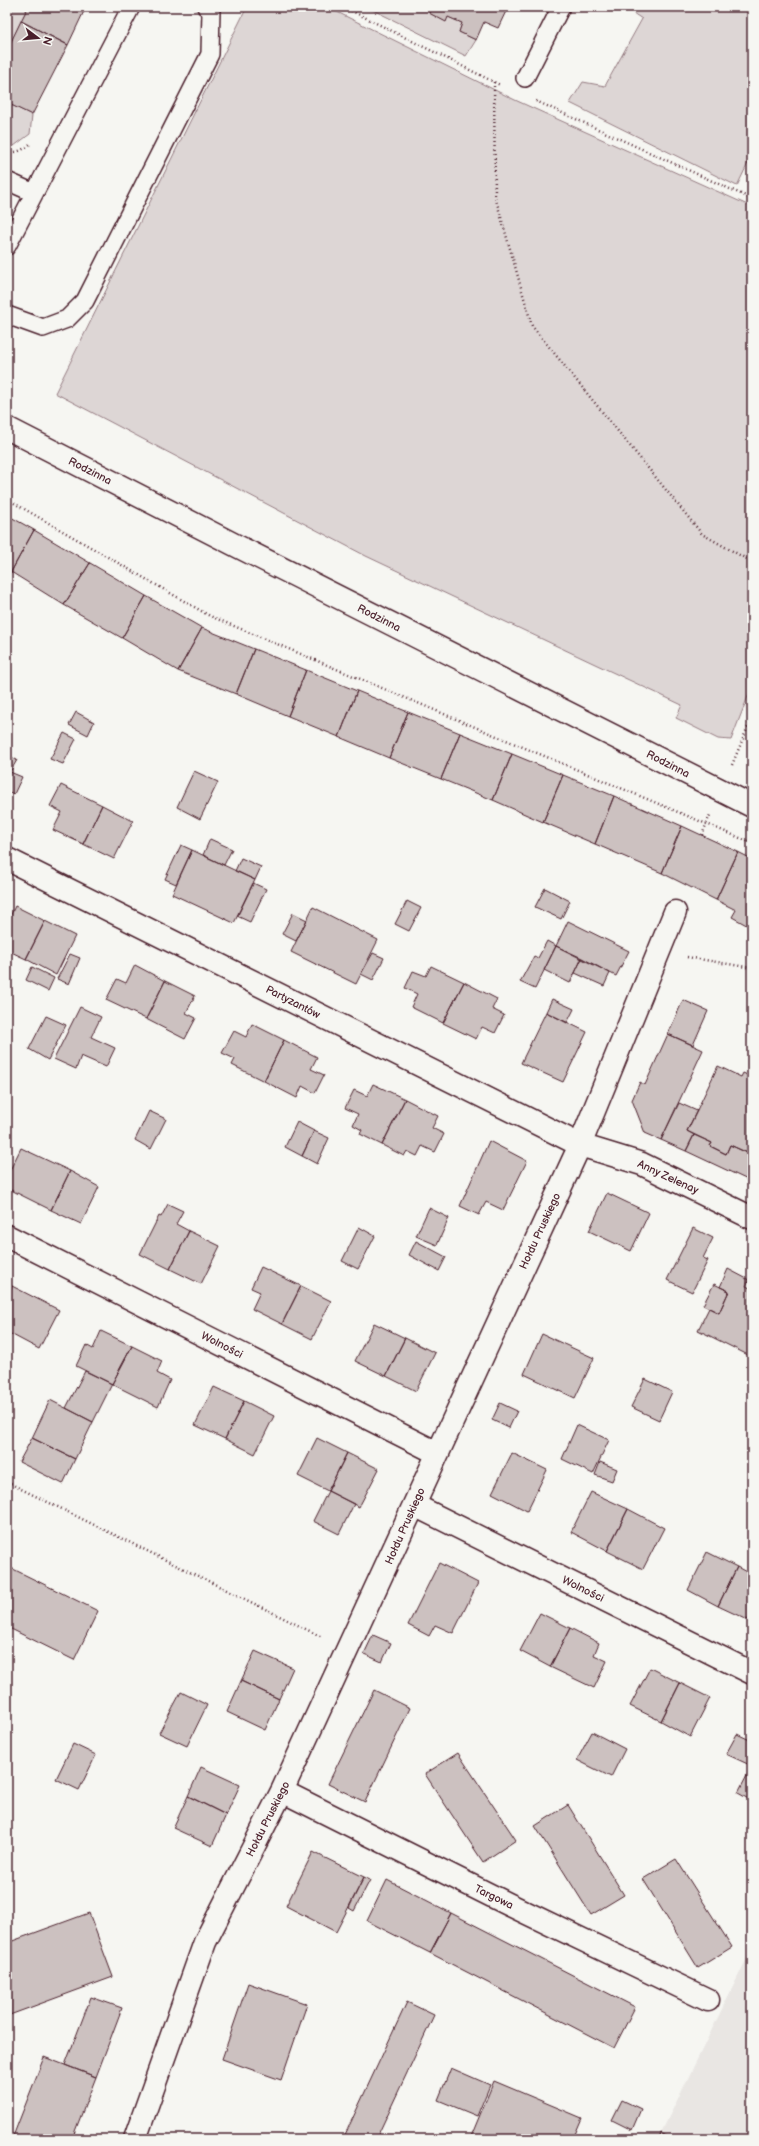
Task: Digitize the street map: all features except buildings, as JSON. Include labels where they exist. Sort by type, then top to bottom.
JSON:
[{"type":"street","name":"Rodzinna","points":[[7,428],[752,806]]},
{"type":"street","name":"Partyzantów","points":[[7,858],[580,1145]]},
{"type":"street","name":"Hołdu Pruskiego","points":[[135,2139],[205,1942],[282,1791],[580,1145],[675,912]]},
{"type":"street","name":"Anny Zelenay","points":[[580,1145],[642,1164],[752,1218]]},
{"type":"street","name":"Wolności","points":[[7,1236],[437,1453]]},
{"type":"street","name":"Wolności","points":[[414,1505],[752,1673]]},
{"type":"street","name":"Targowa","points":[[282,1791],[508,1904],[708,2000]]},
{"type":"lane","points":[[7,246],[131,7]]},
{"type":"lane","points":[[7,315],[43,328],[67,319],[85,301],[210,54],[211,10],[206,7]]},
{"type":"lane","points":[[525,78],[561,7]]},
{"type":"lane","points":[[7,181],[34,193]]},
{"type":"path","points":[[344,7],[501,85]]},
{"type":"path","points":[[494,82],[495,196],[532,326],[702,534],[752,562]]},
{"type":"path","points":[[530,98],[752,199]]},
{"type":"path","points":[[7,499],[210,616],[752,843]]},
{"type":"path","points":[[721,790],[752,717]]},
{"type":"path","points":[[659,952],[752,968]]},
{"type":"path","points":[[7,1482],[348,1650]]},
{"type":"shaded area","points":[[7,7],[28,7],[7,50]]},
{"type":"shaded area","points":[[247,7],[327,7],[515,100],[752,207],[752,686],[731,740],[718,739],[676,718],[682,705],[366,556],[55,393]]},
{"type":"shaded area","points":[[367,7],[432,7],[429,13],[445,21],[448,17],[462,23],[459,32],[476,40],[466,56]]},
{"type":"shaded area","points":[[624,7],[752,7],[752,155],[737,186],[570,103],[583,82],[605,86],[642,19]]},
{"type":"shaded area","points":[[7,103],[32,115],[30,134],[14,146],[7,143]]},
{"type":"shaded area","points":[[752,1948],[752,2139],[672,2139],[661,2133]]}]
